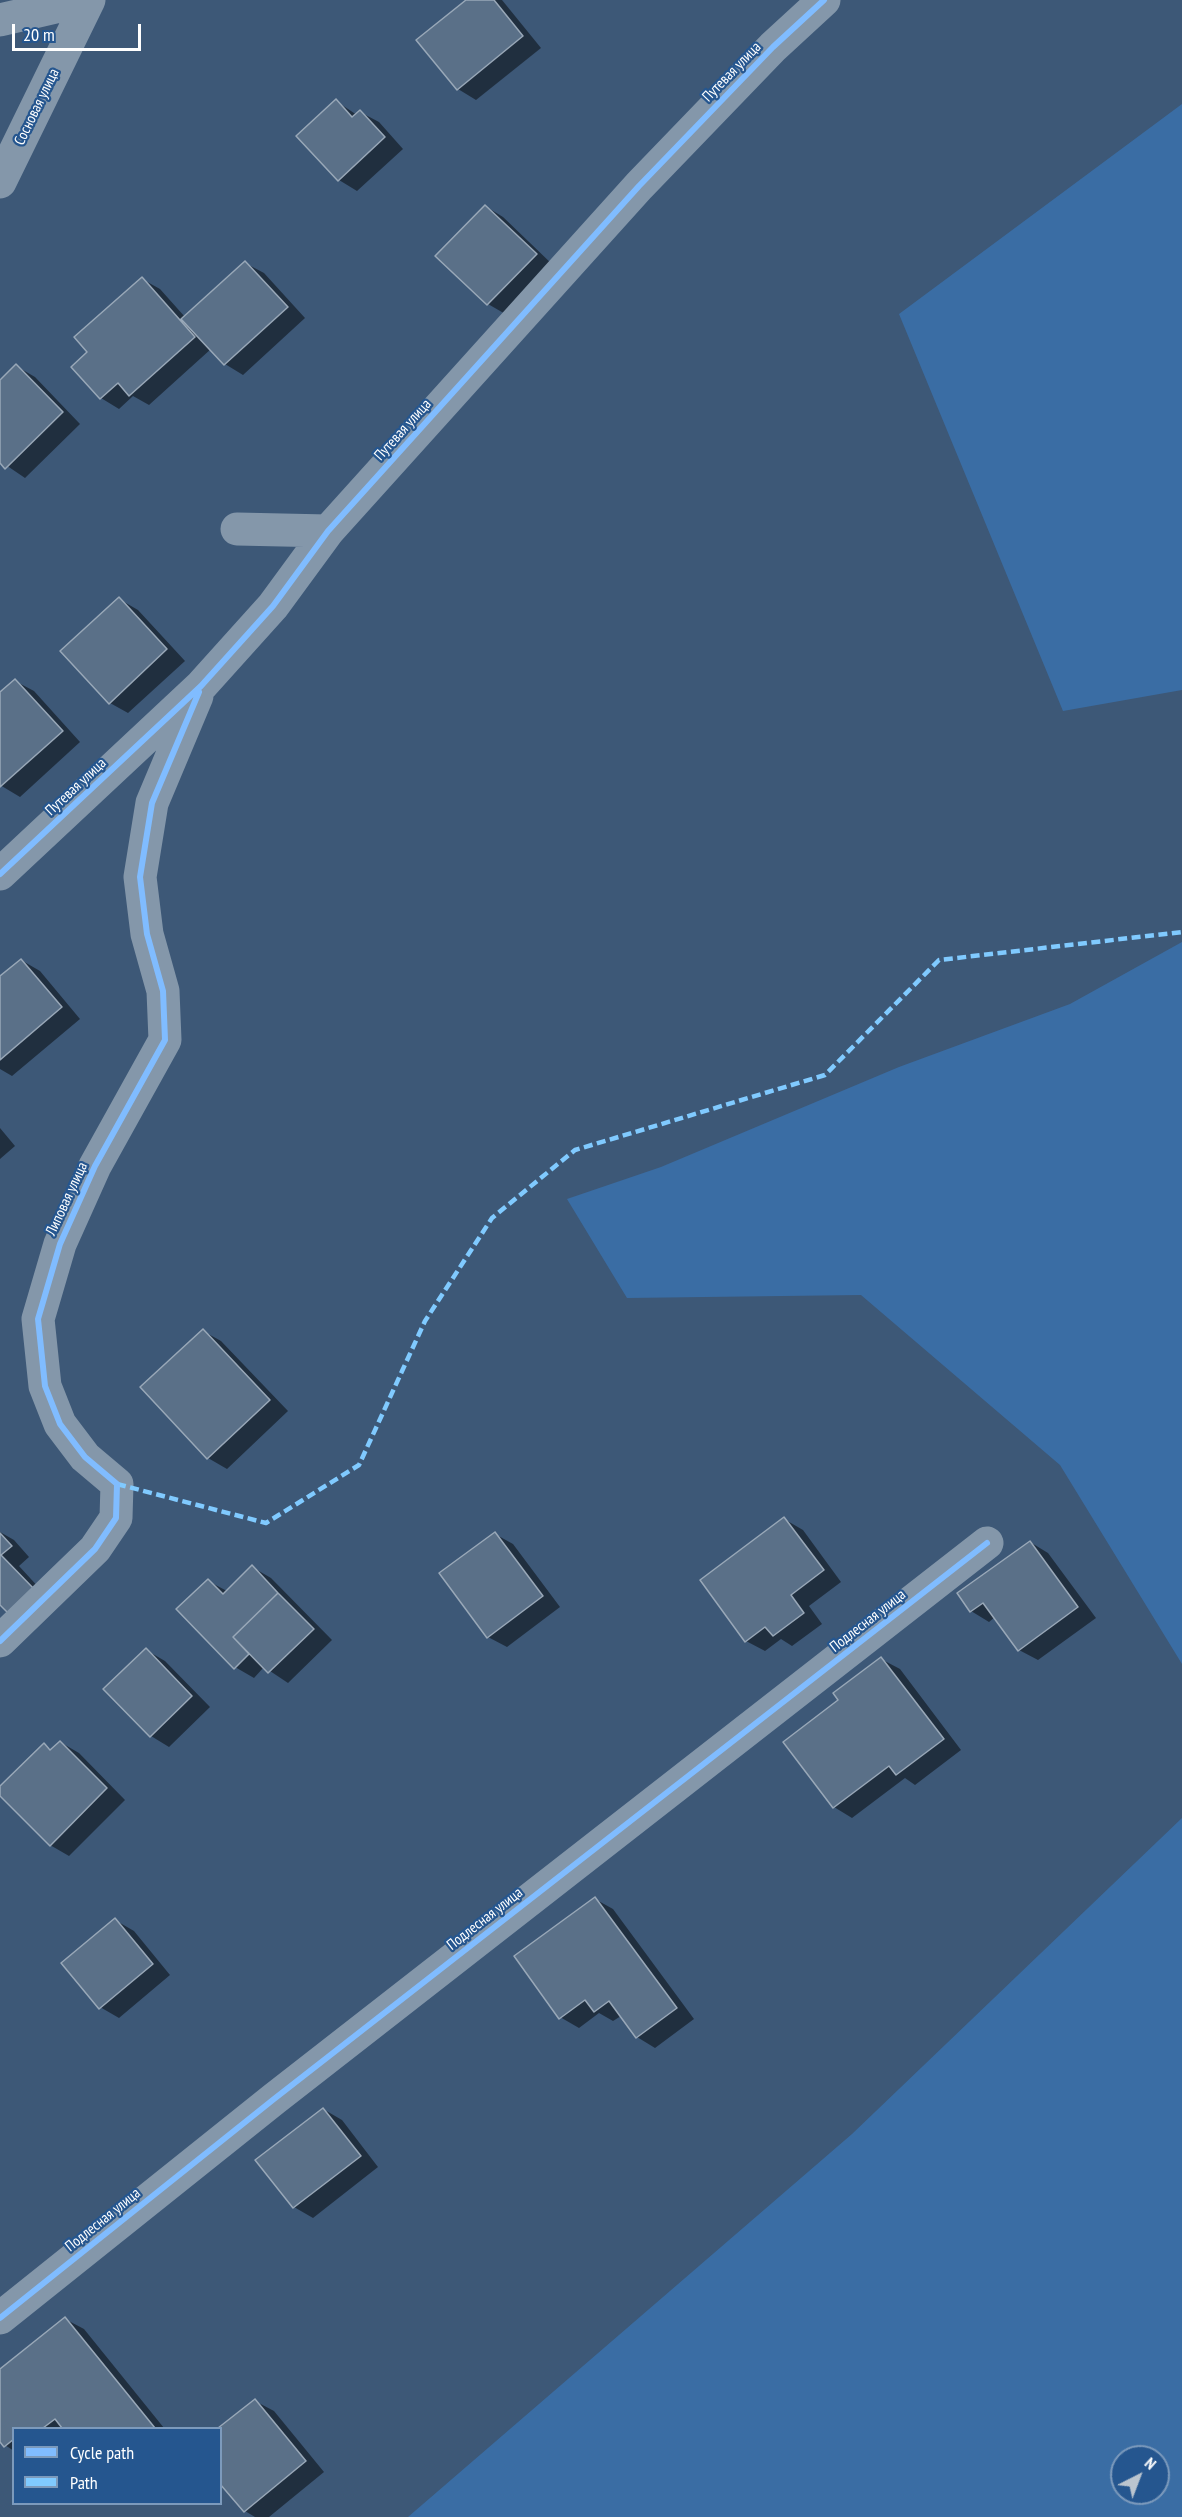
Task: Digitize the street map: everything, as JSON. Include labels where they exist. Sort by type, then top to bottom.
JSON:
[{"type":"street","points":[[0,20],[87,0]]},
{"type":"street","name":"Сосновая улица","points":[[0,182],[87,0]]},
{"type":"street","name":"Путевая улица","points":[[0,874],[201,686],[273,606],[328,531],[639,186],[773,47],[824,0]]},
{"type":"street","points":[[237,529],[328,531]]},
{"type":"street","name":"Липовая улица","points":[[0,1641],[95,1549],[116,1518],[117,1484],[85,1457],[60,1424],[45,1386],[38,1319],[60,1244],[95,1166],[165,1040],[163,992],[147,934],[141,877],[152,803],[201,686]]},
{"type":"street","name":"Подлесная улица","points":[[0,2318],[274,2099],[987,1543]]},
{"type":"shaded area","points":[[1182,104],[1182,690],[1063,711],[899,314]]},
{"type":"shaded area","points":[[1182,942],[1182,1664],[1060,1465],[861,1295],[627,1298],[567,1199],[661,1167],[899,1067],[1070,1004]]},
{"type":"shaded area","points":[[1182,1818],[1182,2517],[408,2517],[852,2134]]},
{"type":"building","points":[[466,0],[494,0],[523,36],[457,90],[416,40]]},
{"type":"building","points":[[336,99],[352,117],[360,110],[385,137],[338,181],[296,136]]},
{"type":"building","points":[[485,205],[537,254],[487,305],[435,256]]},
{"type":"building","points":[[245,261],[288,307],[224,365],[181,319]]},
{"type":"building","points":[[142,277],[195,337],[129,396],[118,383],[100,399],[71,367],[87,352],[74,337]]},
{"type":"building","points":[[16,364],[63,412],[5,469],[0,463],[0,380]]},
{"type":"building","points":[[119,597],[167,649],[109,704],[60,651]]},
{"type":"building","points":[[15,679],[63,731],[0,787],[0,692]]},
{"type":"building","points":[[21,959],[62,1007],[0,1060],[0,976]]},
{"type":"building","points":[[203,1329],[270,1400],[207,1459],[140,1387]]},
{"type":"building","points":[[784,1517],[824,1570],[791,1595],[804,1613],[773,1636],[765,1627],[745,1642],[700,1580]]},
{"type":"building","points":[[495,1532],[543,1596],[487,1638],[439,1573]]},
{"type":"building","points":[[0,1533],[12,1546],[1,1555],[36,1591],[10,1615],[0,1605]]},
{"type":"building","points":[[1030,1541],[1078,1607],[1018,1651],[983,1603],[970,1612],[957,1593]]},
{"type":"building","points":[[252,1565],[278,1593],[233,1637],[249,1654],[234,1669],[176,1609],[208,1579],[223,1594]]},
{"type":"building","points":[[278,1593],[314,1629],[268,1673],[233,1637]]},
{"type":"building","points":[[146,1648],[192,1696],[150,1737],[103,1689]]},
{"type":"building","points":[[881,1657],[944,1739],[896,1775],[889,1766],[833,1808],[783,1742],[838,1700],[833,1693]]},
{"type":"building","points":[[60,1741],[107,1788],[50,1846],[0,1796],[0,1786],[44,1743],[50,1750]]},
{"type":"building","points":[[595,1897],[677,2008],[636,2038],[609,2001],[594,2012],[585,2000],[559,2019],[514,1956]]},
{"type":"building","points":[[115,1918],[153,1964],[99,2009],[61,1963]]},
{"type":"building","points":[[323,2108],[361,2156],[293,2208],[255,2160]]},
{"type":"building","points":[[65,2317],[154,2427],[61,2427],[55,2419],[44,2427],[12,2427],[12,2441],[4,2447],[0,2442],[0,2369]]},
{"type":"building","points":[[255,2399],[306,2461],[244,2512],[222,2486],[222,2427],[219,2427]]},
{"type":"marked path","points":[[117,1484],[266,1523],[359,1465],[425,1321],[492,1218],[575,1150],[825,1075],[939,960],[1182,932]]},
{"type":"cycle path","points":[[0,874],[201,686],[273,606],[328,531],[639,186],[773,47],[824,0]]},
{"type":"cycle path","points":[[0,1641],[95,1549],[116,1518],[117,1484],[85,1457],[60,1424],[45,1386],[38,1319],[60,1244],[95,1166],[165,1040],[163,991],[147,934],[140,877],[152,803],[199,692]]},
{"type":"cycle path","points":[[0,2318],[274,2099],[987,1543]]}]
